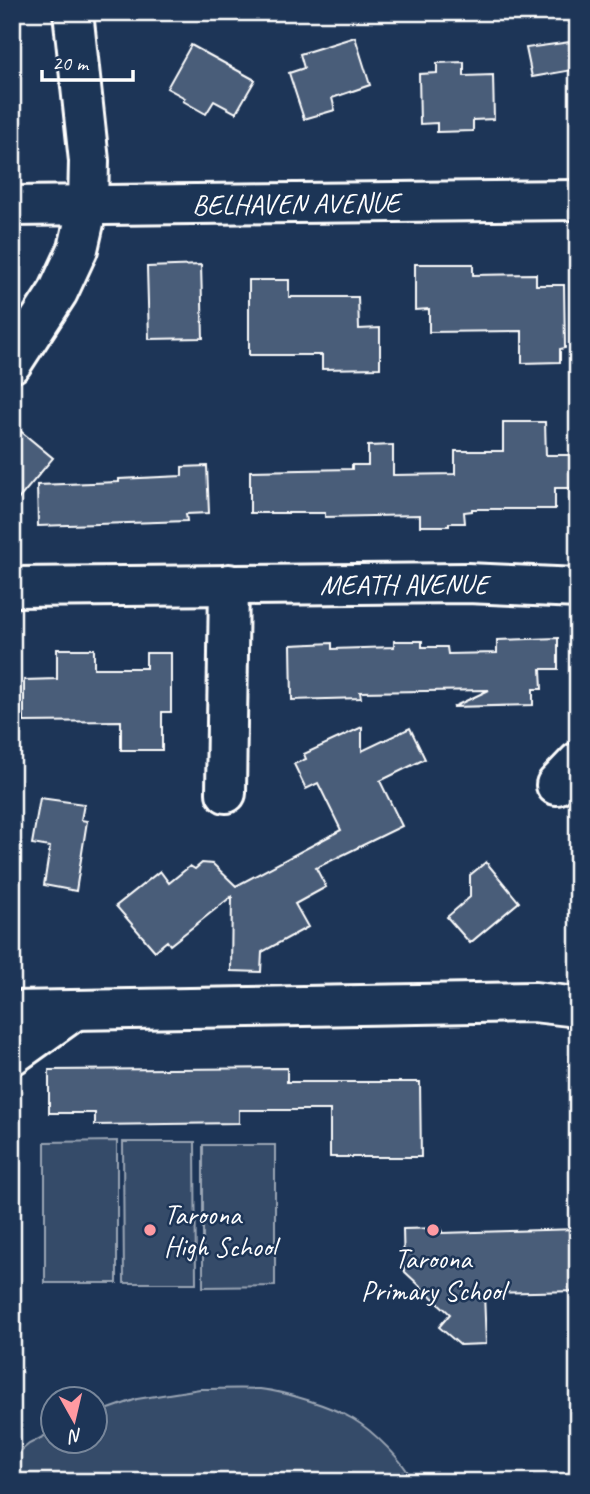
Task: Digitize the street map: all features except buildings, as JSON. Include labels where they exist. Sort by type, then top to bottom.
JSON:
[{"type":"street","points":[[12,363],[58,292],[78,248],[88,205],[89,161],[72,12]]},
{"type":"street","name":"BELHAVEN AVENUE","points":[[12,206],[578,200]]},
{"type":"street","name":"MEATH AVENUE","points":[[12,587],[467,583],[578,588]]},
{"type":"street","points":[[226,793],[229,584]]},
{"type":"street","points":[[12,1011],[534,1002],[578,1007]]},
{"type":"street","points":[[12,1055],[75,1010]]},
{"type":"shaded area","points":[[117,1141],[117,1283],[45,1283],[45,1142]]},
{"type":"shaded area","points":[[123,1142],[195,1142],[196,1283],[124,1283]]},
{"type":"shaded area","points":[[203,1145],[275,1145],[275,1286],[203,1287]]},
{"type":"shaded area","points":[[200,1389],[260,1389],[295,1396],[333,1409],[361,1424],[396,1456],[413,1482],[12,1482],[12,1458],[38,1439],[38,1456],[108,1456],[108,1409],[137,1399]]},
{"type":"place","name":"Taroona High School","points":[[150,1230]]},
{"type":"place","name":"Taroona Primary School","points":[[433,1230]]}]
